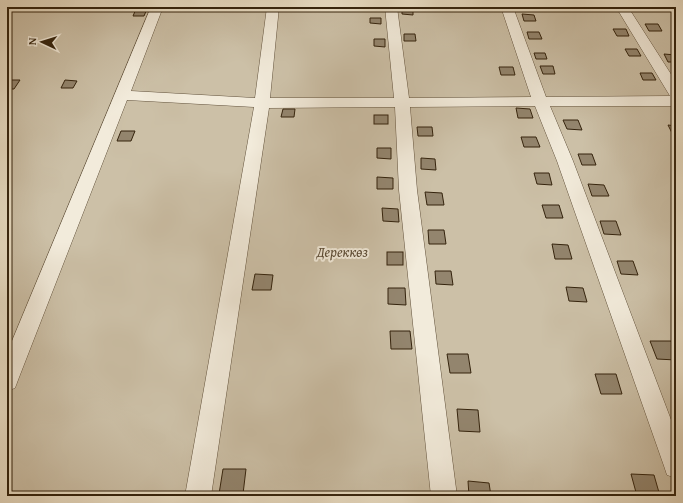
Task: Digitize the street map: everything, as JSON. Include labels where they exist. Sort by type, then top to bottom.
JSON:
[{"type":"street","points":[[7,380],[157,7]]},
{"type":"street","points":[[198,496],[262,103],[274,7]]},
{"type":"street","points":[[391,7],[402,101],[408,190],[444,496]]},
{"type":"street","points":[[507,7],[540,101],[565,160],[676,466]]},
{"type":"street","points":[[622,7],[676,94]]},
{"type":"street","points":[[122,95],[262,103],[402,101],[676,101]]},
{"type":"green space","name":"Дереккөз","points":[[7,7],[676,7],[676,496],[7,496]]},
{"type":"building","points":[[136,9],[147,9],[144,16],[133,16]]},
{"type":"building","points":[[402,9],[413,9],[413,15],[402,14]]},
{"type":"building","points":[[522,14],[534,15],[536,21],[524,21]]},
{"type":"building","points":[[370,18],[381,18],[381,24],[370,23]]},
{"type":"building","points":[[645,24],[658,24],[662,31],[649,31]]},
{"type":"building","points":[[613,29],[626,29],[629,36],[617,36]]},
{"type":"building","points":[[527,32],[539,32],[542,39],[529,39]]},
{"type":"building","points":[[404,34],[415,34],[416,41],[404,41]]},
{"type":"building","points":[[374,39],[385,39],[385,47],[374,46]]},
{"type":"building","points":[[625,49],[637,49],[641,56],[629,56]]},
{"type":"building","points":[[534,53],[545,53],[547,59],[536,59]]},
{"type":"building","points":[[664,54],[676,55],[676,62],[668,62]]},
{"type":"building","points":[[540,66],[553,66],[555,74],[543,74]]},
{"type":"building","points":[[499,67],[513,67],[515,75],[501,75]]},
{"type":"building","points":[[640,73],[652,73],[656,80],[643,80]]},
{"type":"building","points":[[8,80],[20,80],[14,89],[7,89]]},
{"type":"building","points":[[65,80],[77,81],[73,88],[61,88]]},
{"type":"building","points":[[516,108],[530,109],[533,118],[518,118]]},
{"type":"building","points":[[283,109],[295,109],[294,117],[281,117]]},
{"type":"building","points":[[374,115],[388,115],[388,124],[374,124]]},
{"type":"building","points":[[563,120],[578,120],[582,130],[567,129]]},
{"type":"building","points":[[668,125],[676,126],[676,135],[673,135]]},
{"type":"building","points":[[417,127],[432,127],[433,136],[418,136]]},
{"type":"building","points":[[121,131],[135,131],[131,141],[117,141]]},
{"type":"building","points":[[521,137],[536,137],[540,147],[524,147]]},
{"type":"building","points":[[377,148],[391,148],[391,159],[377,158]]},
{"type":"building","points":[[578,154],[592,154],[596,165],[582,165]]},
{"type":"building","points":[[421,158],[435,159],[436,170],[421,169]]},
{"type":"building","points":[[534,173],[549,173],[552,185],[537,184]]},
{"type":"building","points":[[377,177],[393,178],[393,189],[377,189]]},
{"type":"building","points":[[588,184],[604,185],[609,196],[592,196]]},
{"type":"building","points":[[425,192],[442,193],[444,205],[427,205]]},
{"type":"building","points":[[542,205],[559,205],[563,218],[546,218]]},
{"type":"building","points":[[382,208],[398,209],[399,222],[383,221]]},
{"type":"building","points":[[600,221],[616,221],[621,235],[604,234]]},
{"type":"building","points":[[428,230],[444,230],[446,244],[429,244]]},
{"type":"building","points":[[552,244],[568,245],[572,259],[555,259]]},
{"type":"building","points":[[387,252],[403,252],[403,265],[387,265]]},
{"type":"building","points":[[617,261],[633,261],[638,275],[621,274]]},
{"type":"building","points":[[435,271],[451,271],[453,285],[436,284]]},
{"type":"building","points":[[255,274],[273,275],[271,290],[252,290]]},
{"type":"building","points":[[566,287],[583,288],[587,302],[569,301]]},
{"type":"building","points":[[388,288],[405,288],[406,305],[388,304]]},
{"type":"building","points":[[390,331],[410,331],[412,349],[391,349]]},
{"type":"building","points":[[650,341],[671,341],[676,354],[676,360],[657,359]]},
{"type":"building","points":[[447,354],[468,354],[471,373],[450,373]]},
{"type":"building","points":[[595,374],[616,374],[622,394],[601,394]]},
{"type":"building","points":[[457,409],[478,410],[480,432],[459,431]]},
{"type":"building","points":[[223,469],[246,469],[243,494],[219,494]]},
{"type":"building","points":[[631,474],[654,475],[660,496],[637,496]]},
{"type":"building","points":[[468,481],[489,483],[491,496],[469,496]]}]
